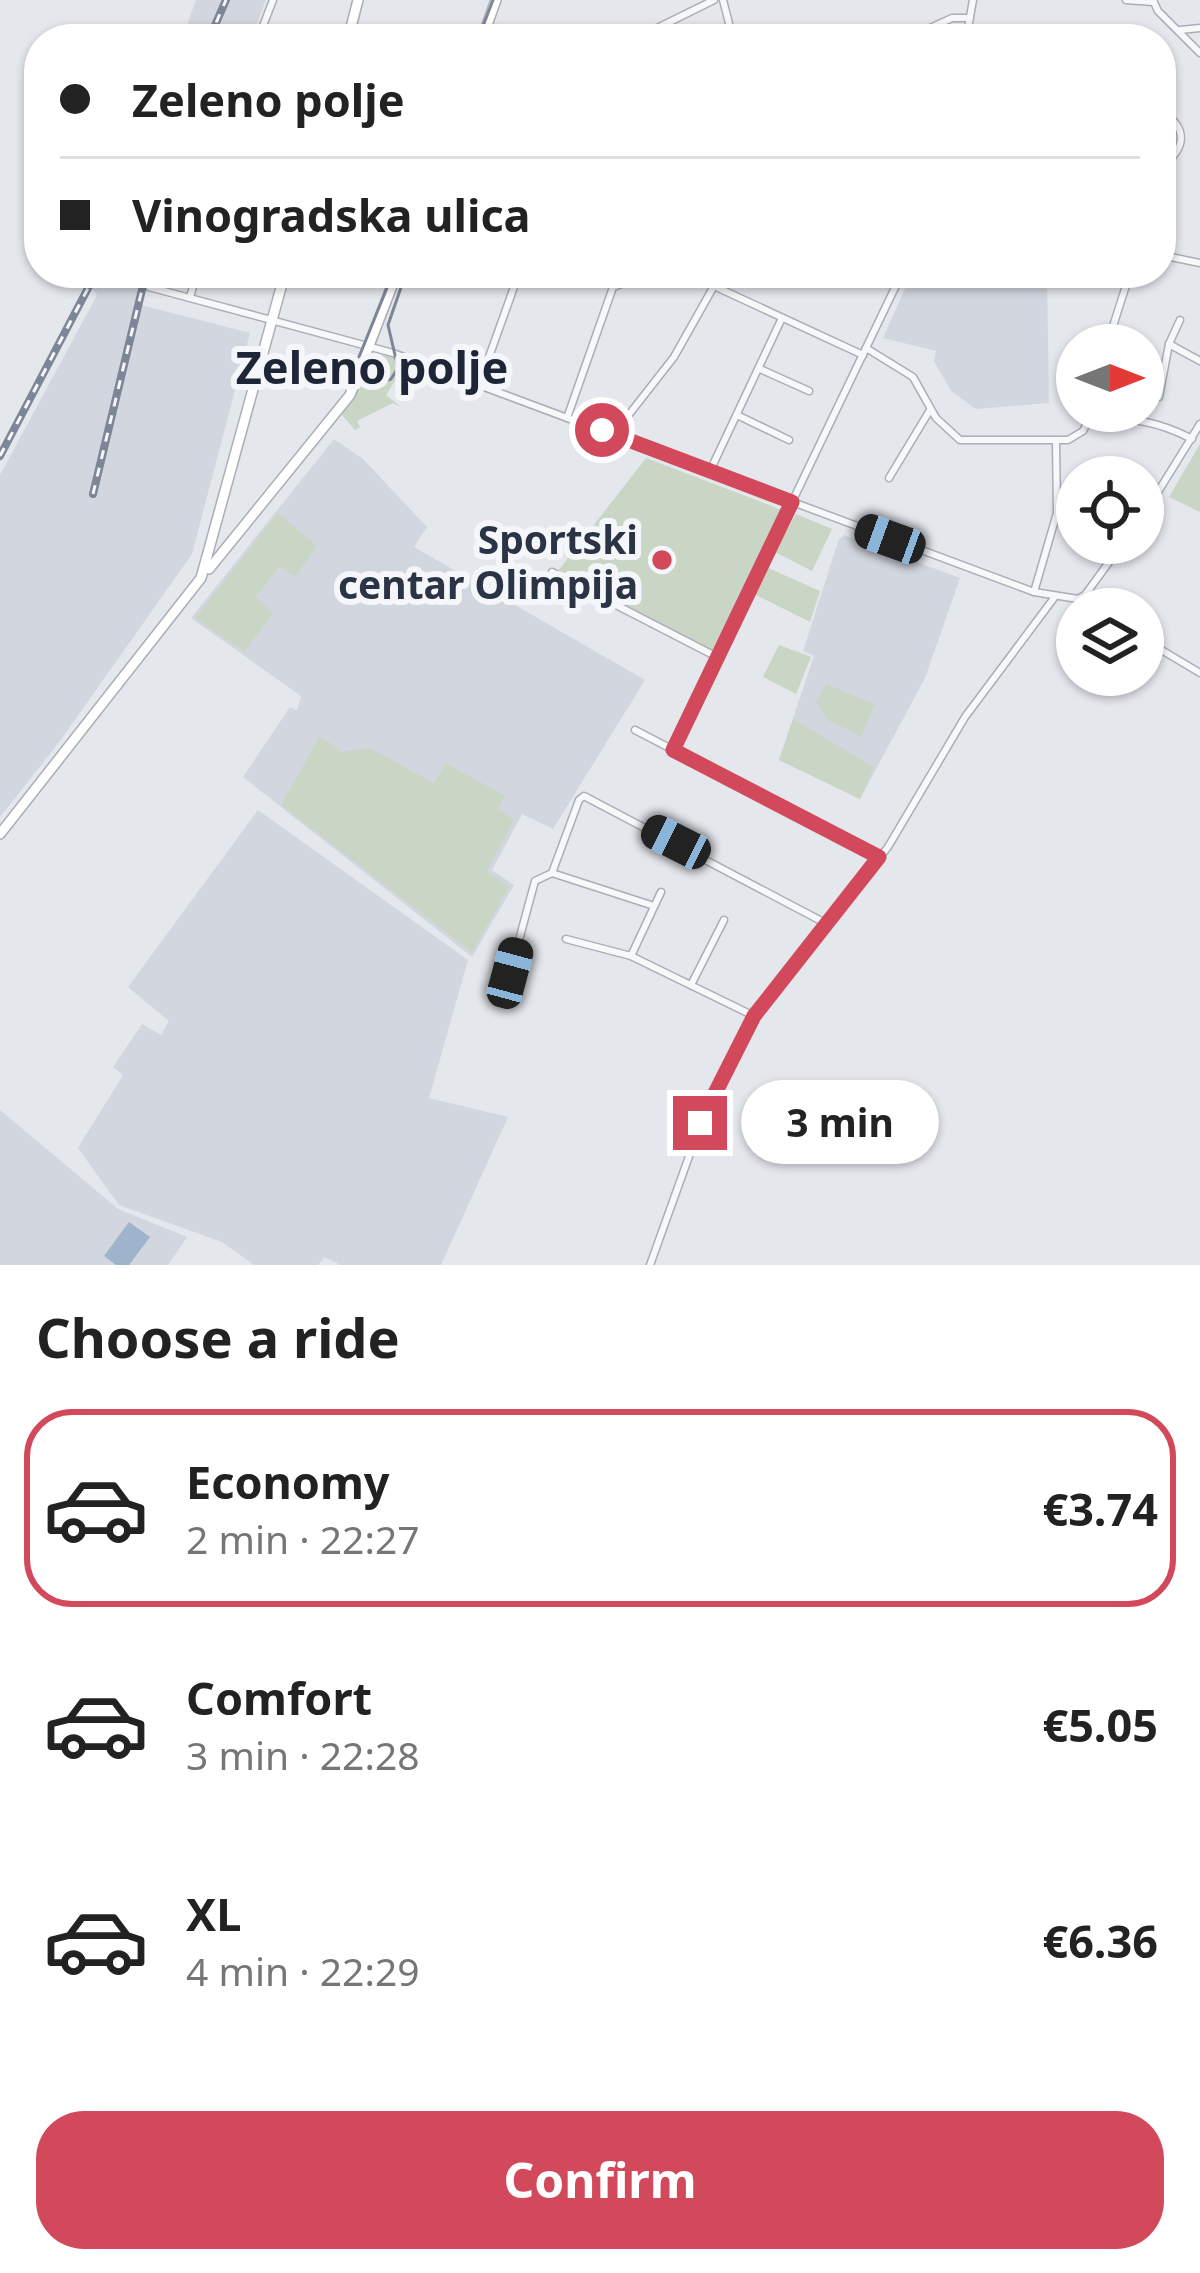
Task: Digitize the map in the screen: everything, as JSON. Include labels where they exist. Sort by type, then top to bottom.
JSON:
[{"type":"main road","points":[[201,578],[281,288]]},
{"type":"main road","points":[[0,834],[345,402],[392,288]]},
{"type":"street","points":[[667,24],[718,0]]},
{"type":"street","points":[[969,24],[973,0]]},
{"type":"street","points":[[1126,0],[1153,1],[1173,24]]},
{"type":"street","points":[[939,24],[970,18]]},
{"type":"street","points":[[1176,28],[1200,53]]},
{"type":"street","points":[[1179,31],[1200,28]]},
{"type":"street","points":[[1176,124],[1183,137],[1176,153]]},
{"type":"street","points":[[153,288],[371,346],[1054,598],[965,717],[879,857],[754,1016],[700,1123],[650,1265]]},
{"type":"street","points":[[190,297],[192,288]]},
{"type":"street","points":[[479,385],[514,288]]},
{"type":"street","points":[[568,418],[613,288]]},
{"type":"street","points":[[614,435],[652,391],[713,288]]},
{"type":"street","points":[[718,288],[913,377],[930,410],[960,440],[1056,441],[1078,432]]},
{"type":"street","points":[[673,750],[895,288]]},
{"type":"street","points":[[1114,324],[1125,288]]},
{"type":"street","points":[[710,471],[782,318]]},
{"type":"street","points":[[1164,370],[1180,320]]},
{"type":"street","points":[[1169,344],[1200,362]]},
{"type":"street","points":[[760,369],[809,391]]},
{"type":"street","points":[[889,478],[930,410]]},
{"type":"street","points":[[737,415],[789,440]]},
{"type":"street","points":[[1164,483],[1200,424]]},
{"type":"street","points":[[1164,427],[1192,439]]},
{"type":"street","points":[[1034,592],[1057,513],[1056,441]]},
{"type":"street","points":[[552,572],[719,658]]},
{"type":"street","points":[[1164,652],[1200,673]]},
{"type":"street","points":[[635,730],[879,857]]},
{"type":"street","points":[[510,973],[535,881],[551,873],[584,796],[827,924]]},
{"type":"street","points":[[551,873],[654,906]]},
{"type":"street","points":[[631,956],[661,892]]},
{"type":"street","points":[[691,986],[724,920]]},
{"type":"street","points":[[566,939],[631,956],[754,1016]]},
{"type":"shaded area","points":[[196,0],[266,0],[257,24],[187,24]]},
{"type":"shaded area","points":[[92,288],[145,288],[141,305],[250,333],[192,554],[60,741],[0,817],[0,475],[97,295]]},
{"type":"shaded area","points":[[905,288],[1047,288],[1049,403],[976,409],[951,391],[934,361],[936,351],[883,338]]},
{"type":"shaded area","points":[[334,439],[363,459],[427,527],[414,547],[645,680],[553,829],[522,814],[492,870],[514,885],[472,957],[243,777],[290,707],[297,711],[301,696],[191,618]]},
{"type":"shaded area","points":[[844,535],[960,578],[925,678],[860,799],[779,760],[814,656],[803,651]]},
{"type":"shaded area","points":[[258,810],[468,960],[429,1098],[508,1117],[441,1265],[341,1265],[324,1257],[318,1265],[254,1265],[222,1242],[119,1205],[78,1148],[123,1075],[113,1067],[142,1024],[161,1035],[169,1021],[128,987]]},
{"type":"shaded area","points":[[0,1110],[118,1209],[187,1237],[168,1265],[0,1265]]},
{"type":"green space","points":[[386,353],[409,365],[404,365],[400,372],[404,375],[398,376],[386,395],[401,407],[393,403],[357,421],[360,427],[355,430],[342,415],[372,359]]},
{"type":"green space","points":[[1200,444],[1200,512],[1169,497]]},
{"type":"green space","name":"Sportski centar Olimpija","points":[[646,458],[782,510],[712,651],[558,571]]},
{"type":"green space","points":[[278,513],[317,546],[295,577],[280,566],[255,597],[273,613],[244,652],[195,618]]},
{"type":"green space","points":[[796,514],[832,529],[812,571],[775,552]]},
{"type":"green space","points":[[766,567],[820,591],[810,622],[754,594]]},
{"type":"green space","points":[[779,645],[811,657],[796,694],[763,677]]},
{"type":"green space","points":[[826,684],[875,704],[861,736],[828,720],[816,702]]},
{"type":"green space","points":[[793,719],[874,767],[860,799],[779,760]]},
{"type":"green space","points":[[320,736],[342,752],[370,748],[434,783],[446,763],[505,796],[498,809],[514,820],[487,871],[509,887],[472,952],[281,805]]},
{"type":"water","points":[[129,1222],[150,1237],[129,1265],[116,1265],[104,1256]]},
{"type":"tram line","points":[[484,24],[493,0]]},
{"type":"tram line","points":[[387,288],[359,357],[361,372],[378,383],[391,379],[398,368],[388,325],[401,288]]},
{"type":"railway","points":[[216,24],[226,0]]},
{"type":"railway","points":[[0,456],[88,288]]},
{"type":"railway","points":[[93,494],[142,288]]},
{"type":"place","name":"Sportski centar Olimpija","points":[[662,560]]},
{"type":"district","name":"Zeleno polje","points":[[372,366]]},
{"type":"route","points":[[602,430],[792,502],[673,750],[879,857],[754,1016],[700,1123]]}]
